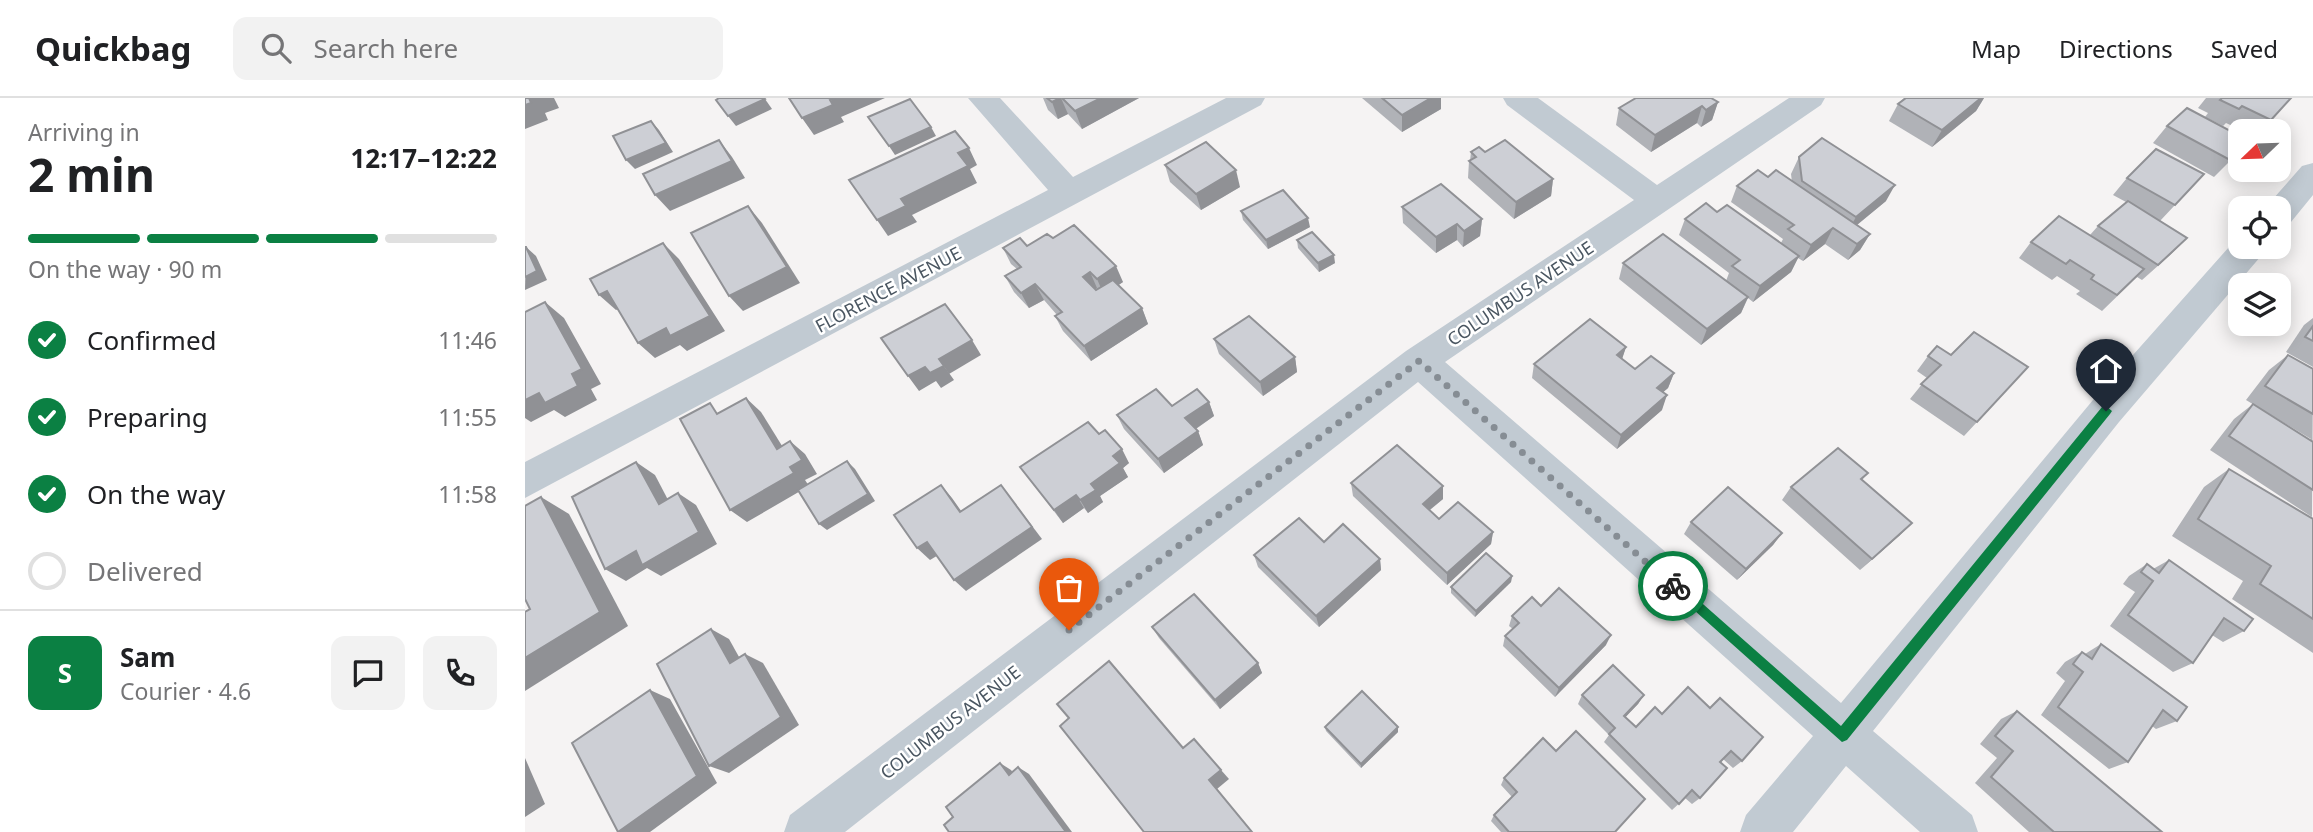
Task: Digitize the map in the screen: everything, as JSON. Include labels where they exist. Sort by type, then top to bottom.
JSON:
[{"type":"street","points":[[983,98],[1069,193]]},
{"type":"street","name":"FLORENCE AVENUE","points":[[525,481],[1250,98]]},
{"type":"street","points":[[1518,98],[1657,201]]},
{"type":"street","name":"COLUMBUS AVENUE","points":[[807,832],[1419,361],[1809,98]]},
{"type":"street","points":[[2291,200],[2313,174]]},
{"type":"street","points":[[1763,832],[2106,411],[2239,259]]},
{"type":"street","points":[[1419,361],[1955,832]]},
{"type":"building","points":[[525,98],[529,98],[531,103],[525,105]]},
{"type":"building","points":[[789,98],[835,98],[830,100],[833,105],[802,118]]},
{"type":"building","points":[[1062,98],[1101,98],[1075,111]]},
{"type":"building","points":[[1382,98],[1431,98],[1402,115]]},
{"type":"building","points":[[1636,98],[1711,98],[1718,102],[1706,110],[1702,106],[1655,135],[1619,108]]},
{"type":"building","points":[[1906,98],[1981,98],[1942,130],[1898,104]]},
{"type":"building","points":[[2222,98],[2291,98],[2272,119],[2220,100]]},
{"type":"building","points":[[765,99],[728,116],[716,100]]},
{"type":"building","points":[[910,99],[931,127],[889,146],[868,117]]},
{"type":"building","points":[[2187,108],[2228,130],[2228,159],[2167,126]]},
{"type":"building","points":[[651,121],[666,143],[626,160],[613,136]]},
{"type":"building","points":[[955,131],[969,148],[958,153],[968,166],[901,199],[906,206],[877,220],[849,180]]},
{"type":"building","points":[[1822,138],[1895,185],[1856,217],[1802,181],[1799,157]]},
{"type":"building","points":[[719,140],[732,161],[655,195],[643,174]]},
{"type":"building","points":[[1505,140],[1553,179],[1516,202],[1469,161],[1476,157],[1471,152],[1479,147],[1485,152]]},
{"type":"building","points":[[1206,142],[1236,170],[1196,194],[1165,165]]},
{"type":"building","points":[[2156,149],[2204,174],[2175,205],[2127,178]]},
{"type":"building","points":[[1758,170],[1768,177],[1776,170],[1870,234],[1857,244],[1833,228],[1811,245],[1788,229],[1794,225],[1737,186]]},
{"type":"building","points":[[1441,184],[1482,219],[1464,231],[1457,224],[1436,237],[1402,207]]},
{"type":"building","points":[[1283,190],[1308,218],[1266,240],[1241,211]]},
{"type":"building","points":[[2128,201],[2187,238],[2158,265],[2098,226]]},
{"type":"building","points":[[1706,203],[1717,212],[1727,205],[1799,256],[1760,286],[1732,266],[1740,260],[1685,219]]},
{"type":"building","points":[[748,206],[787,267],[729,296],[691,233]]},
{"type":"building","points":[[2059,216],[2144,269],[2117,295],[2091,279],[2094,275],[2070,260],[2066,264],[2031,242]]},
{"type":"building","points":[[1074,225],[1116,266],[1097,279],[1090,272],[1083,277],[1096,290],[1113,280],[1142,308],[1084,346],[1055,316],[1062,312],[1035,284],[1021,293],[1005,276],[1021,267],[1003,248],[1020,238],[1027,246],[1047,234],[1053,238]]},
{"type":"building","points":[[1312,232],[1334,255],[1318,263],[1297,240]]},
{"type":"building","points":[[1663,234],[1748,297],[1707,329],[1623,263]]},
{"type":"building","points":[[663,243],[710,316],[670,336],[666,328],[638,343],[607,291],[599,295],[590,279]]},
{"type":"building","points":[[525,247],[537,271],[525,277]]},
{"type":"building","points":[[545,302],[582,369],[572,374],[578,386],[545,403],[539,393],[525,400],[525,312]]},
{"type":"building","points":[[945,304],[972,340],[939,359],[944,366],[930,373],[925,367],[908,376],[881,338]]},
{"type":"building","points":[[1249,316],[1295,357],[1260,382],[1214,339]]},
{"type":"building","points":[[1590,319],[1626,347],[1617,355],[1635,369],[1651,356],[1674,373],[1657,388],[1667,395],[1621,435],[1534,364]]},
{"type":"building","points":[[2313,326],[2313,341],[2305,337]]},
{"type":"building","points":[[1974,332],[2028,367],[1977,422],[1921,384],[1941,365],[1928,356],[1937,346],[1951,355]]},
{"type":"building","points":[[2288,355],[2313,369],[2313,414],[2265,386]]},
{"type":"building","points":[[1156,389],[1172,406],[1197,389],[1209,402],[1185,418],[1198,431],[1158,459],[1117,415]]},
{"type":"building","points":[[746,398],[777,449],[790,441],[802,460],[790,467],[794,473],[730,510],[680,419],[710,403],[717,414]]},
{"type":"building","points":[[2253,404],[2313,442],[2313,490],[2229,436]]},
{"type":"building","points":[[1088,422],[1099,434],[1105,430],[1122,449],[1113,456],[1120,463],[1091,484],[1096,490],[1080,500],[1076,495],[1054,510],[1020,467]]},
{"type":"building","points":[[1397,445],[1443,486],[1423,504],[1439,519],[1458,502],[1493,532],[1447,573],[1351,483]]},
{"type":"building","points":[[1838,448],[1868,473],[1861,479],[1912,523],[1872,559],[1791,487]]},
{"type":"building","points":[[847,461],[868,494],[819,524],[798,490]]},
{"type":"building","points":[[636,462],[659,504],[678,493],[699,532],[642,565],[636,551],[605,569],[572,497]]},
{"type":"building","points":[[2229,469],[2313,519],[2313,619],[2260,584],[2271,566],[2198,519]]},
{"type":"building","points":[[941,485],[960,512],[1001,485],[1032,527],[954,580],[927,542],[917,548],[894,515]]},
{"type":"building","points":[[1728,487],[1782,533],[1746,569],[1691,522]]},
{"type":"building","points":[[541,497],[600,612],[525,658],[525,612],[530,609],[525,599],[525,506]]},
{"type":"building","points":[[1299,518],[1324,542],[1343,524],[1380,559],[1316,616],[1254,555]]},
{"type":"building","points":[[1486,553],[1512,576],[1476,611],[1451,587]]},
{"type":"building","points":[[2169,560],[2253,619],[2244,631],[2224,618],[2193,663],[2128,615],[2153,581],[2141,572],[2147,564],[2159,573]]},
{"type":"building","points":[[1559,588],[1611,635],[1559,688],[1505,636],[1519,623],[1512,616],[1532,597],[1541,606]]},
{"type":"building","points":[[1194,594],[1258,663],[1215,700],[1152,627]]},
{"type":"building","points":[[711,629],[730,663],[745,654],[781,717],[709,766],[657,664]]},
{"type":"building","points":[[2101,644],[2187,707],[2177,721],[2163,710],[2128,762],[2058,707],[2083,672],[2073,664],[2082,652],[2092,659]]},
{"type":"building","points":[[1109,661],[1183,748],[1194,739],[1221,770],[1209,780],[1252,832],[1144,832],[1060,726],[1069,718],[1057,704]]},
{"type":"building","points":[[1613,665],[1644,695],[1624,716],[1636,727],[1655,707],[1662,714],[1688,687],[1710,708],[1720,698],[1763,737],[1742,761],[1731,751],[1720,762],[1727,768],[1700,798],[1692,790],[1679,804],[1609,734],[1615,728],[1582,695]]},
{"type":"building","points":[[650,690],[697,776],[618,832],[572,743]]},
{"type":"building","points":[[1362,691],[1398,727],[1361,764],[1325,727]]},
{"type":"building","points":[[2017,711],[2162,832],[2054,832],[1991,777],[2013,751],[1995,736]]},
{"type":"building","points":[[1576,731],[1645,799],[1615,832],[1509,832],[1494,815],[1517,792],[1504,778],[1543,738],[1556,751]]},
{"type":"building","points":[[1000,763],[1009,775],[1018,767],[1066,832],[949,832],[944,825],[953,817],[946,807]]},
{"type":"way so far","points":[[1069,630],[1419,361],[1673,586]]},
{"type":"route","points":[[1673,586],[1842,735],[2106,411]]}]
